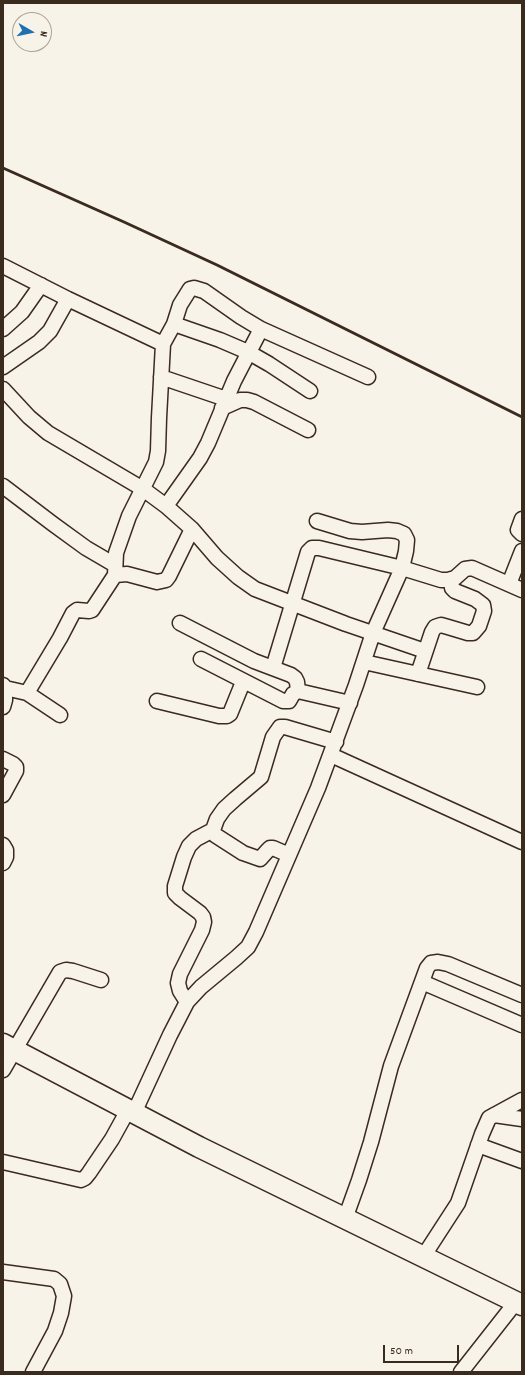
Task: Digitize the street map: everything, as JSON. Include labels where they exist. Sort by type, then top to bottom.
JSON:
[{"type":"highway","points":[[9,1047],[199,1147],[519,1304]]},
{"type":"street","points":[[3,266],[68,299],[164,344]]},
{"type":"street","points":[[3,329],[22,312],[41,285]]},
{"type":"street","points":[[27,693],[73,613],[77,610],[92,610],[115,570],[116,553],[129,516],[156,462],[158,451],[164,344],[174,324],[186,293],[190,289],[194,288],[204,291],[261,329],[368,377]]},
{"type":"street","points":[[3,367],[39,342],[50,331],[68,299]]},
{"type":"street","points":[[174,324],[220,340],[248,352],[310,391]]},
{"type":"street","points":[[166,506],[200,458],[248,352],[261,329]]},
{"type":"street","points":[[161,377],[224,403],[240,400],[254,402],[308,430]]},
{"type":"street","points":[[3,389],[29,418],[48,433],[143,489],[166,506],[192,529],[217,558],[238,577],[255,589],[346,624],[425,651]]},
{"type":"street","points":[[3,486],[115,570],[157,582],[166,580],[192,529]]},
{"type":"street","points":[[522,519],[518,530],[522,534]]},
{"type":"street","points":[[3,1162],[81,1180],[85,1178],[131,1112],[186,1002],[201,987],[248,947],[256,932],[333,748],[350,703],[373,633],[402,568],[406,550],[407,540],[404,534],[397,531],[350,531],[317,521]]},
{"type":"street","points":[[273,668],[308,552],[312,548],[319,548],[402,568],[441,580],[451,580],[466,569],[472,568],[522,590]]},
{"type":"street","points":[[509,584],[521,556]]},
{"type":"street","points":[[418,674],[425,651],[435,627],[441,625],[468,633],[473,633],[478,626],[484,611],[484,606],[455,591],[452,588],[451,580]]},
{"type":"street","points":[[180,623],[236,653],[296,678],[298,691]]},
{"type":"street","points":[[201,659],[243,682],[283,701],[289,701],[295,692],[298,691],[350,703]]},
{"type":"street","points":[[364,662],[477,687]]},
{"type":"street","points":[[157,700],[219,716],[227,716],[230,714],[243,682]]},
{"type":"street","points":[[3,707],[5,700],[4,686],[27,693],[60,715]]},
{"type":"street","points":[[186,1002],[180,991],[178,983],[180,974],[202,930],[204,922],[203,916],[200,913],[175,893],[175,886],[184,857],[189,846],[196,839],[213,830],[217,819],[224,809],[261,777],[273,737],[280,727],[285,727],[333,748],[522,842]]},
{"type":"street","points":[[3,759],[14,764],[16,767],[16,771],[3,795]]},
{"type":"street","points":[[213,830],[215,835],[222,841],[257,859],[262,858],[270,848],[289,855]]},
{"type":"street","points":[[3,845],[6,850],[6,857],[3,863]]},
{"type":"street","points":[[345,1219],[360,1180],[391,1066],[427,968],[431,963],[438,962],[448,964],[522,995]]},
{"type":"street","points":[[3,1070],[9,1047],[60,972],[66,970],[73,971],[101,980]]},
{"type":"street","points":[[422,982],[522,1025]]},
{"type":"street","points":[[423,1257],[458,1204],[489,1118],[522,1100]]},
{"type":"street","points":[[494,1115],[522,1119]]},
{"type":"street","points":[[478,1145],[522,1161]]},
{"type":"street","points":[[3,1272],[54,1279],[60,1284],[64,1296],[61,1313],[55,1331],[33,1372]]},
{"type":"street","points":[[461,1372],[519,1304]]},
{"type":"railway","points":[[3,168],[217,265],[522,417]]}]
